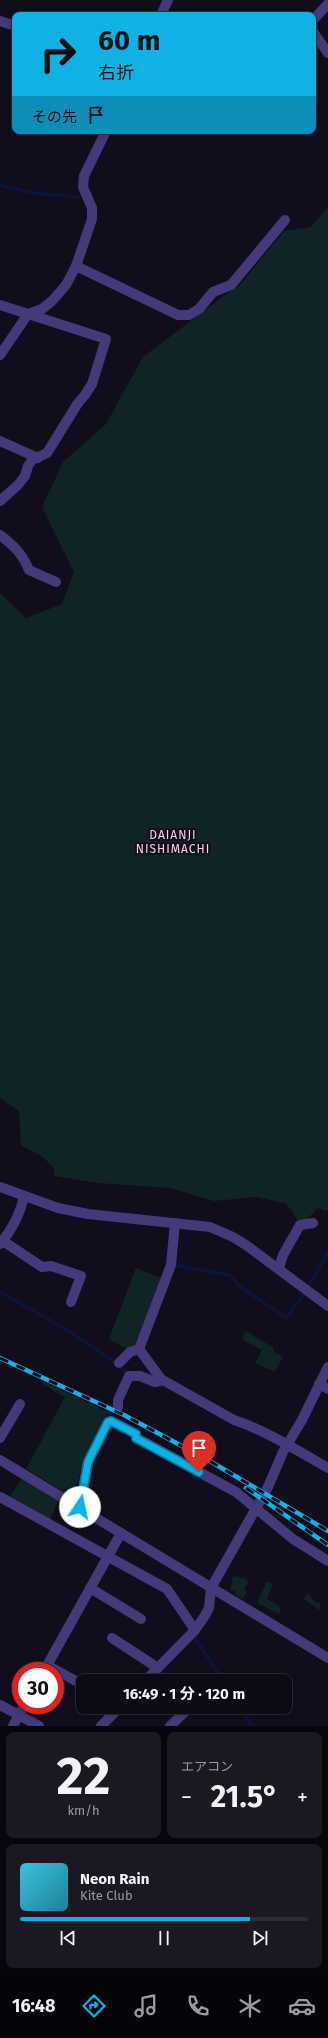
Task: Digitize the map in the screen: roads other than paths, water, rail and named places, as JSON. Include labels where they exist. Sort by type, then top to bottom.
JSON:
[{"type":"street","points":[[162,12],[168,0]]},
{"type":"street","points":[[316,17],[328,4]]},
{"type":"street","points":[[0,21],[12,25]]},
{"type":"street","points":[[316,36],[328,53]]},
{"type":"street","points":[[0,355],[28,314],[42,309],[52,301],[66,285],[76,266],[92,219],[92,208],[83,187],[84,176],[105,134]]},
{"type":"street","points":[[76,266],[178,315],[189,314],[199,309],[213,292],[231,285],[285,220]]},
{"type":"street","points":[[0,305],[106,338],[92,384],[47,453],[32,460],[28,466],[25,476],[18,485],[0,501]]},
{"type":"street","points":[[0,441],[38,458]]},
{"type":"street","points":[[0,535],[19,551],[29,570],[56,582]]},
{"type":"street","points":[[0,1187],[24,1197],[58,1208],[88,1214],[210,1227],[233,1237],[279,1268],[328,1306]]},
{"type":"street","points":[[24,1197],[22,1207],[1,1243],[42,1267],[52,1266],[81,1276],[71,1302]]},
{"type":"street","points":[[279,1268],[283,1255],[300,1225],[313,1222]]},
{"type":"street","points":[[139,1349],[171,1265],[175,1223]]},
{"type":"street","points":[[119,1363],[130,1352],[139,1349]]},
{"type":"street","points":[[139,1349],[161,1379],[234,1420],[246,1424],[328,1468]]},
{"type":"street","points":[[152,1674],[193,1630],[209,1608],[211,1588],[253,1506],[287,1446],[324,1386],[328,1366]]},
{"type":"street","points":[[118,1407],[118,1400],[129,1376],[140,1376],[155,1382],[160,1382],[161,1379]]},
{"type":"street","points":[[0,1438],[20,1404]]},
{"type":"street","points":[[75,1504],[88,1462],[108,1422],[111,1421],[136,1434],[136,1438],[236,1492],[293,1539],[328,1560]]},
{"type":"street","points":[[0,1460],[328,1658]]},
{"type":"street","points":[[0,1497],[168,1589],[193,1630]]},
{"type":"street","points":[[48,1662],[121,1533]]},
{"type":"street","points":[[90,1588],[141,1619]]},
{"type":"street","points":[[112,1638],[158,1668]]},
{"type":"street","points":[[64,1676],[76,1682]]},
{"type":"street","points":[[0,1705],[39,1726]]},
{"type":"street","points":[[101,1726],[112,1714]]},
{"type":"street","points":[[170,1726],[183,1714]]},
{"type":"street","points":[[13,1726],[19,1715]]},
{"type":"waterway","points":[[0,185],[34,193],[78,197]]},
{"type":"waterway","points":[[309,1286],[328,1252]]},
{"type":"waterway","points":[[174,1265],[230,1275],[238,1285],[286,1318],[306,1291]]},
{"type":"waterway","points":[[0,1292],[82,1339],[127,1373],[126,1375]]},
{"type":"waterway","points":[[105,1420],[115,1401]]},
{"type":"waterway","points":[[65,1531],[81,1477]]},
{"type":"waterway","points":[[192,1634],[219,1674]]},
{"type":"waterway","points":[[245,1714],[252,1726]]},
{"type":"railway","points":[[0,1358],[124,1415],[208,1460],[328,1531]]},
{"type":"railway","points":[[246,1488],[328,1545]]},
{"type":"district","name":"DAIANJI NISHIMACHI","points":[[173,842]]}]
